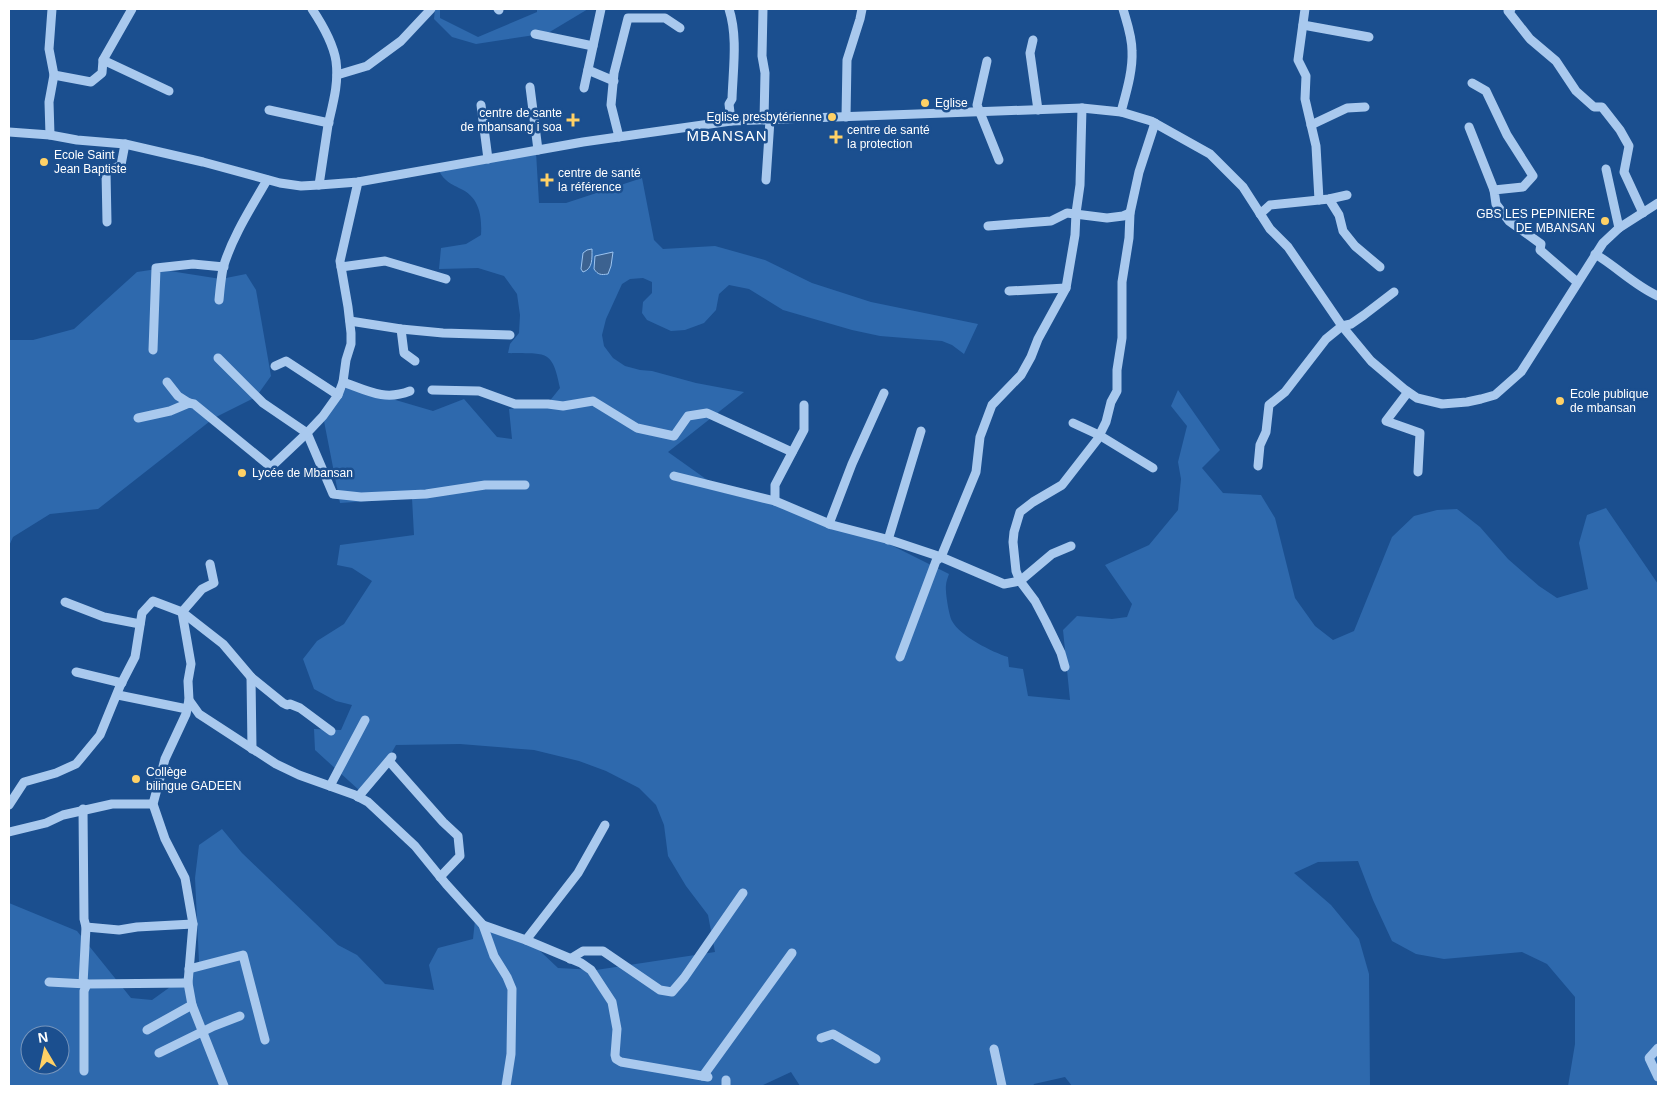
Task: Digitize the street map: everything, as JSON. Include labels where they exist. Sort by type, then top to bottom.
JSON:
[{"type":"street","points":[[50,135],[50,102],[54,75],[49,49],[52,9]]},
{"type":"street","points":[[54,75],[91,82],[102,72],[103,60],[132,9]]},
{"type":"street","points":[[312,9],[332,44],[336,59],[337,75],[319,185]]},
{"type":"street","points":[[337,75],[367,66],[401,41],[432,9]]},
{"type":"street","points":[[584,88],[601,9]]},
{"type":"street","points":[[729,9],[734,42],[732,99],[729,104],[731,121]]},
{"type":"street","points":[[763,9],[762,56],[765,73],[767,120],[766,180]]},
{"type":"street","points":[[846,117],[846,60],[862,9]]},
{"type":"street","points":[[1121,112],[1130,72],[1132,51],[1130,32],[1123,9]]},
{"type":"street","points":[[1305,9],[1298,60],[1306,76],[1305,98],[1316,146],[1324,199],[1339,215],[1344,231],[1355,246],[1380,267]]},
{"type":"street","points":[[1511,9],[1508,11],[1530,39],[1556,60],[1576,91],[1594,107],[1602,107],[1620,130],[1629,146],[1624,172],[1643,213]]},
{"type":"street","points":[[619,137],[612,105],[614,81],[628,18],[665,18],[680,28]]},
{"type":"street","points":[[1303,25],[1368,37]]},
{"type":"street","points":[[535,34],[593,46]]},
{"type":"street","points":[[1033,40],[1030,53],[1038,110]]},
{"type":"street","points":[[103,60],[168,91]]},
{"type":"street","points":[[988,61],[977,104],[999,160]]},
{"type":"street","points":[[588,70],[614,81]]},
{"type":"street","points":[[1472,83],[1486,91],[1507,135],[1533,176],[1523,187],[1494,190]]},
{"type":"street","points":[[530,87],[538,150]]},
{"type":"street","points":[[481,105],[488,159]]},
{"type":"street","points":[[900,657],[936,561],[941,557],[976,472],[980,437],[992,404],[1021,375],[1066,288],[1075,235],[1080,185],[1082,108]]},
{"type":"street","points":[[9,132],[125,144],[203,162],[267,180],[301,186],[358,182],[538,150],[731,121],[1082,108],[1121,112],[1156,123],[1210,154],[1243,187],[1270,229],[1288,248],[1342,326],[1374,364],[1417,398],[1442,404],[1467,402],[1495,395],[1521,372],[1576,282],[1603,243],[1619,228],[1658,203]]},
{"type":"street","points":[[1311,125],[1347,108],[1364,108]]},
{"type":"street","points":[[269,110],[329,124]]},
{"type":"street","points":[[1065,667],[1061,653],[1036,601],[1020,581],[1016,571],[1013,542],[1015,525],[1020,512],[1062,485],[1099,435],[1106,422],[1110,402],[1117,391],[1117,370],[1122,338],[1122,282],[1130,238],[1130,213],[1139,172],[1156,123]]},
{"type":"street","points":[[1469,127],[1494,190],[1496,204],[1509,221],[1541,244],[1540,250],[1576,282]]},
{"type":"street","points":[[107,222],[106,172],[121,165],[125,144]]},
{"type":"street","points":[[1606,169],[1619,228]]},
{"type":"street","points":[[219,300],[224,267],[246,217],[267,180]]},
{"type":"street","points":[[167,382],[178,396],[198,406],[271,467],[306,433],[330,406],[344,382],[346,360],[351,344],[350,322],[340,261],[358,182]]},
{"type":"street","points":[[1260,214],[1270,205],[1347,195]]},
{"type":"street","points":[[988,226],[1052,221],[1067,213],[1107,218],[1130,213]]},
{"type":"street","points":[[1596,254],[1614,265],[1635,283],[1658,296]]},
{"type":"street","points":[[341,267],[385,261],[446,279]]},
{"type":"street","points":[[153,350],[156,268],[193,264],[224,267]]},
{"type":"street","points":[[1009,290],[1066,288]]},
{"type":"street","points":[[1258,466],[1260,446],[1266,432],[1269,405],[1284,392],[1326,339],[1342,326],[1351,324],[1394,292]]},
{"type":"street","points":[[350,322],[443,333],[510,335]]},
{"type":"street","points":[[402,329],[404,353],[415,361]]},
{"type":"street","points":[[218,358],[263,403],[306,433],[333,494],[361,497],[426,494],[485,485],[525,485]]},
{"type":"street","points":[[275,366],[286,361],[338,395]]},
{"type":"street","points":[[344,382],[373,393],[389,396],[396,396],[410,391]]},
{"type":"street","points":[[432,390],[479,391],[514,404],[563,406],[593,401],[637,428],[674,436],[688,416],[708,414],[792,452]]},
{"type":"street","points":[[1408,392],[1386,421],[1420,433],[1418,472]]},
{"type":"street","points":[[829,524],[852,464],[884,394]]},
{"type":"street","points":[[138,418],[189,403]]},
{"type":"street","points":[[775,501],[775,485],[804,430],[804,405]]},
{"type":"street","points":[[1072,423],[1099,435],[1154,468]]},
{"type":"street","points":[[888,540],[921,431]]},
{"type":"street","points":[[674,476],[775,501],[829,524],[941,557],[1004,584],[1020,581],[1052,554],[1070,546]]},
{"type":"street","points":[[182,612],[202,589],[214,583],[210,564]]},
{"type":"street","points":[[9,805],[24,782],[56,774],[76,764],[100,735],[135,657],[142,613],[153,601],[182,612],[223,644],[250,677],[283,704],[290,704],[300,708],[331,731]]},
{"type":"street","points":[[65,602],[104,617],[140,624]]},
{"type":"street","points":[[182,612],[191,664],[188,681],[188,704],[186,714],[165,759],[153,804],[165,839],[185,878],[193,924],[188,983],[192,1005],[201,1032],[224,1086]]},
{"type":"street","points":[[76,672],[122,683]]},
{"type":"street","points":[[250,677],[252,749]]},
{"type":"street","points":[[118,694],[188,704],[199,714],[284,768],[358,797],[378,811],[415,846],[440,877],[484,925],[494,956],[512,989],[511,1054],[506,1086]]},
{"type":"street","points":[[330,786],[366,720]]},
{"type":"street","points":[[358,797],[391,759],[443,822],[458,836],[460,856],[440,877]]},
{"type":"street","points":[[9,832],[46,823],[63,814],[83,809],[112,804],[153,804]]},
{"type":"street","points":[[83,809],[84,911],[86,927],[84,1071]]},
{"type":"street","points":[[526,940],[578,872],[605,825]]},
{"type":"street","points":[[570,959],[583,951],[603,951],[660,990],[672,992],[684,978],[743,893]]},
{"type":"street","points":[[86,927],[119,930],[137,927],[193,924]]},
{"type":"street","points":[[484,925],[581,963],[591,970],[612,1002],[617,1029],[616,1059],[621,1062],[706,1076],[792,952]]},
{"type":"street","points":[[189,969],[242,955],[265,1040]]},
{"type":"street","points":[[49,982],[85,984],[188,983]]},
{"type":"street","points":[[147,1030],[192,1005]]},
{"type":"street","points":[[159,1053],[201,1032],[240,1016]]},
{"type":"street","points":[[820,1038],[832,1034],[876,1059]]},
{"type":"street","points":[[1658,1048],[1649,1058],[1658,1078]]},
{"type":"street","points":[[994,1049],[1002,1086]]},
{"type":"shaded area","points":[[435,9],[440,9],[440,18],[478,37],[537,12],[537,9],[588,9],[548,33],[476,44],[452,37],[434,19]]},
{"type":"shaded area","points":[[536,152],[539,203],[566,203],[642,178],[654,240],[663,249],[715,246],[765,260],[812,283],[871,302],[978,324],[964,354],[952,345],[942,341],[880,336],[783,310],[749,289],[729,285],[719,294],[716,310],[704,323],[685,330],[671,331],[647,320],[642,313],[643,302],[652,293],[652,282],[643,278],[630,279],[622,284],[606,319],[602,335],[604,346],[613,358],[625,366],[744,392],[668,452],[713,484],[855,527],[949,574],[946,593],[952,621],[969,638],[1008,657],[1009,667],[1023,669],[1028,696],[1070,700],[1063,630],[1077,616],[1112,619],[1127,617],[1132,604],[1105,565],[1149,545],[1178,510],[1181,479],[1178,462],[1187,426],[1171,406],[1178,390],[1220,450],[1202,468],[1223,493],[1261,495],[1275,518],[1295,598],[1315,626],[1333,640],[1354,631],[1392,537],[1414,516],[1437,510],[1457,509],[1480,527],[1508,559],[1539,586],[1557,598],[1588,589],[1579,543],[1587,515],[1606,508],[1658,584],[1658,1086],[1568,1086],[1575,1044],[1575,997],[1547,964],[1522,952],[1444,959],[1416,954],[1392,941],[1358,861],[1318,862],[1294,873],[1331,905],[1359,939],[1369,974],[1370,1086],[1072,1086],[1065,1077],[1034,1084],[1033,1086],[800,1086],[791,1072],[761,1086],[9,1086],[9,903],[77,931],[131,998],[152,1000],[184,977],[199,962],[195,878],[199,845],[222,829],[242,853],[338,945],[357,955],[385,984],[434,990],[429,965],[438,948],[473,939],[475,920],[507,931],[539,950],[558,968],[596,970],[715,952],[708,915],[686,886],[668,856],[664,825],[656,805],[639,788],[606,771],[579,761],[534,750],[460,744],[396,745],[380,773],[360,791],[315,750],[314,729],[341,730],[352,705],[336,701],[314,689],[303,659],[317,641],[344,624],[372,581],[352,568],[337,565],[340,545],[414,535],[412,498],[340,503],[323,416],[348,386],[433,411],[464,399],[497,437],[512,439],[509,409],[548,403],[560,388],[554,365],[550,359],[538,354],[508,353],[510,344],[519,333],[520,315],[517,294],[504,276],[478,268],[439,269],[441,248],[466,244],[481,235],[479,210],[473,198],[443,177],[437,168]]},
{"type":"shaded area","points":[[592,249],[590,266],[583,272],[581,269],[583,253]]},
{"type":"shaded area","points":[[613,252],[608,274],[598,273],[594,269],[595,256]]},
{"type":"shaded area","points":[[157,269],[221,279],[246,274],[256,290],[271,376],[256,397],[214,418],[98,509],[50,514],[13,537],[9,546],[9,340],[33,340],[74,329],[137,272]]},
{"type":"place","name":"Eglise","points":[[925,103]]},
{"type":"place","name":"Eglise presbytérienne","points":[[832,117]]},
{"type":"place","name":"centre de sante de mbansang i soa","points":[[573,120]]},
{"type":"place","name":"centre de santé la protection","points":[[836,137]]},
{"type":"place","name":"Ecole Saint Jean Baptiste","points":[[44,162]]},
{"type":"place","name":"centre de santé la référence","points":[[547,180]]},
{"type":"place","name":"GBS LES PEPINIERE DE MBANSAN","points":[[1605,221]]},
{"type":"place","name":"Ecole publique de mbansan","points":[[1560,401]]},
{"type":"place","name":"Lycée de Mbansan","points":[[242,473]]},
{"type":"place","name":"Collège bilingue GADEEN","points":[[136,779]]},
{"type":"district","name":"MBANSAN","points":[[727,135]]}]
